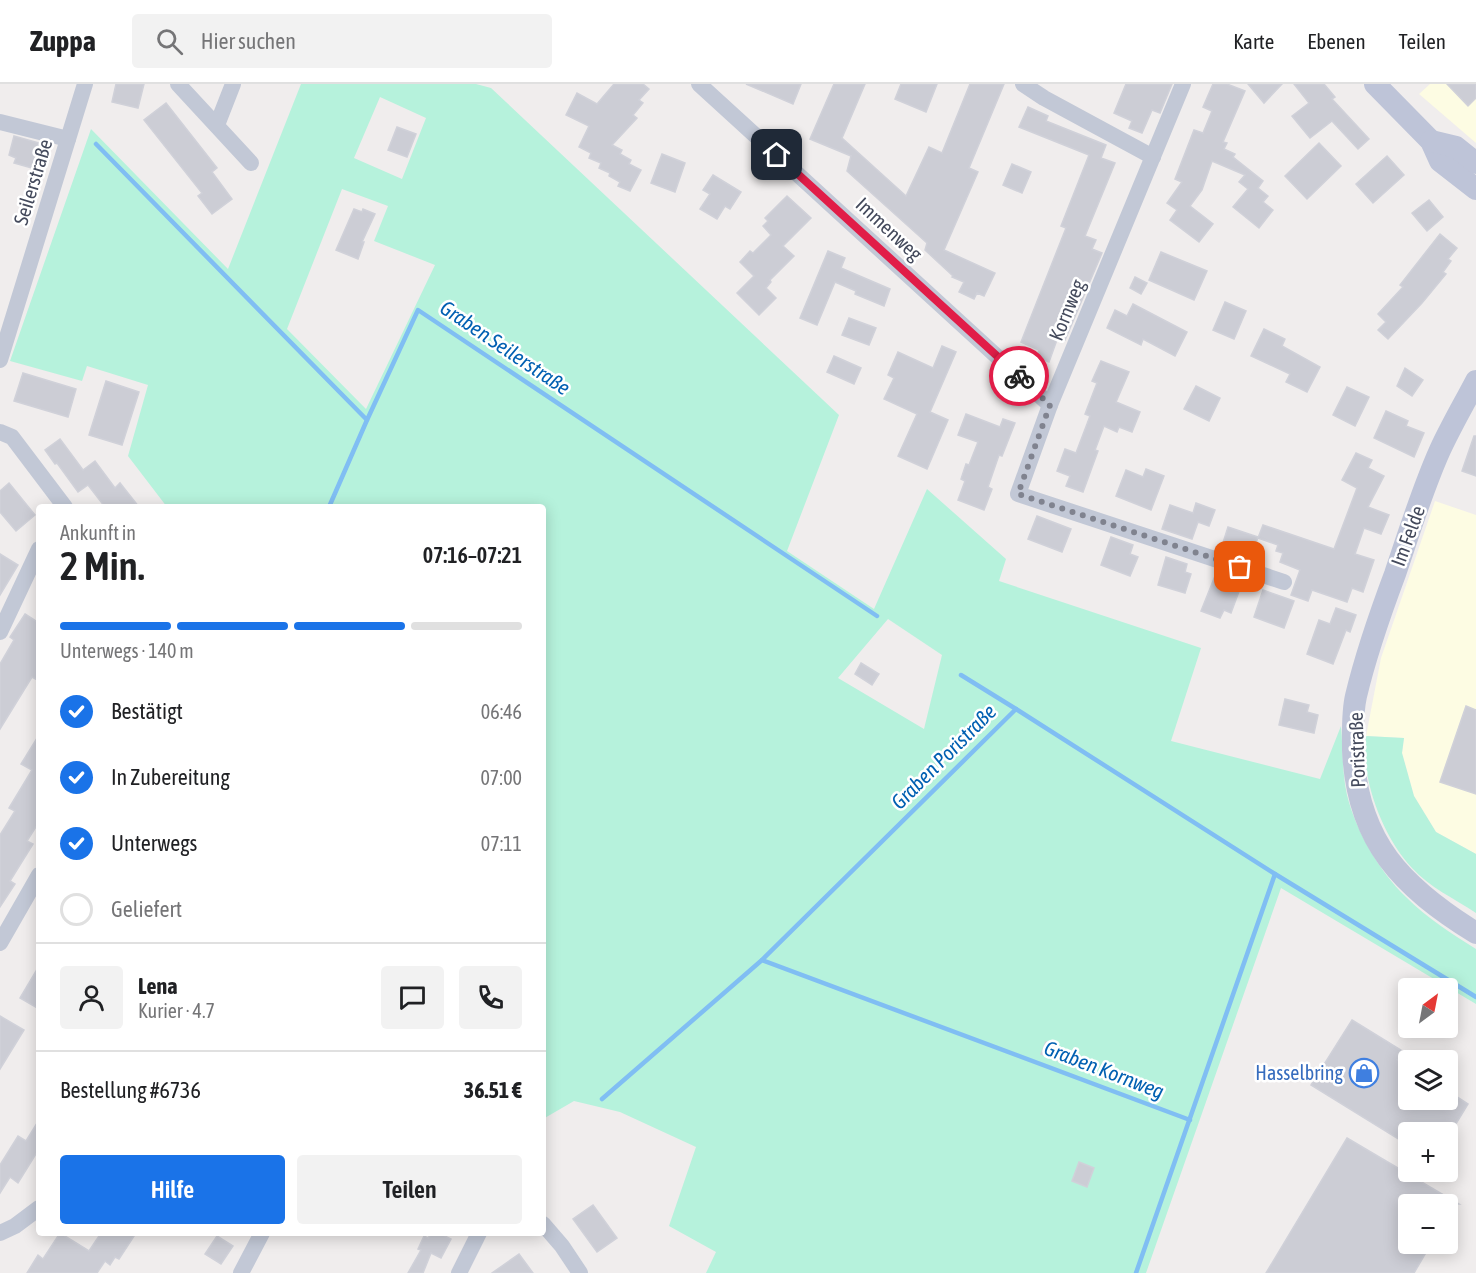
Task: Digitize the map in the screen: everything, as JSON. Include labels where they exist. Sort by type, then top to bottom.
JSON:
[{"type":"main road","points":[[1375,84],[1431,141],[1440,161],[1476,189]]},
{"type":"main road","points":[[1431,141],[1456,147],[1476,163]]},
{"type":"main road","name":"Im Felde","points":[[1356,697],[1374,631],[1424,491],[1440,451],[1476,381]]},
{"type":"main road","name":"Poristraße","points":[[1356,697],[1353,728],[1358,795],[1380,847],[1411,887],[1450,917],[1476,933]]},
{"type":"street","name":"Seilerstraße","points":[[0,360],[85,84]]},
{"type":"street","points":[[178,84],[251,163]]},
{"type":"street","points":[[218,125],[233,84]]},
{"type":"street","name":"Immenweg","points":[[699,84],[1050,405]]},
{"type":"street","points":[[1023,84],[1153,157]]},
{"type":"street","name":"Kornweg","points":[[1183,84],[1050,405],[1018,494],[1284,582]]},
{"type":"street","points":[[0,122],[68,139]]},
{"type":"street","points":[[0,432],[12,437],[61,504]]},
{"type":"street","points":[[0,632],[36,555]]},
{"type":"street","points":[[0,943],[36,880]]},
{"type":"street","points":[[0,1233],[15,1226],[36,1210]]},
{"type":"street","points":[[546,1227],[580,1273]]},
{"type":"street","points":[[240,1273],[260,1236]]},
{"type":"street","points":[[459,1273],[478,1236]]},
{"type":"shaded area","points":[[1430,84],[1476,84],[1476,143],[1419,94]]},
{"type":"shaded area","points":[[1435,501],[1476,515],[1476,854],[1436,832],[1414,796],[1402,753],[1404,738],[1366,736],[1381,658]]},
{"type":"green space","points":[[301,84],[476,84],[491,88],[839,415],[787,551],[874,609],[927,489],[1006,559],[999,581],[1201,648],[1171,741],[1320,779],[1341,726],[1347,795],[1356,822],[1378,863],[1396,887],[1431,919],[1476,949],[1476,1004],[1458,993],[1458,978],[1432,978],[1281,888],[1146,1273],[706,1273],[716,1252],[669,1226],[696,1147],[620,1112],[574,1101],[546,1117],[546,504],[165,504],[128,456],[148,385],[87,366],[82,381],[10,361],[91,129],[228,269]],"holes":[[[380,97],[426,118],[402,179],[354,158]],[[342,189],[388,206],[374,241],[435,265],[366,409],[287,329]],[[888,619],[942,655],[924,729],[838,678]]]},
{"type":"green space","points":[[1366,736],[1404,738],[1402,753],[1414,796],[1436,832],[1476,854],[1476,913],[1434,887],[1419,875],[1401,855],[1383,824],[1370,788],[1365,752]]},
{"type":"building","points":[[116,84],[144,84],[138,108],[112,102]]},
{"type":"building","points":[[614,84],[643,84],[649,89],[639,100],[643,103],[633,115],[637,118],[612,145],[622,150],[620,154],[631,160],[629,164],[641,170],[630,191],[618,186],[620,182],[609,176],[610,173],[599,168],[601,163],[589,158],[591,153],[579,147],[589,126],[566,115],[577,93],[597,104]]},
{"type":"building","points":[[746,84],[801,84],[793,104]]},
{"type":"building","points":[[834,84],[865,84],[842,138],[906,196],[929,147],[942,153],[970,84],[1004,84],[969,168],[978,172],[944,250],[995,273],[984,296],[977,293],[974,299],[959,292],[964,282],[952,277],[925,250],[927,243],[847,171],[851,156],[810,139]]},
{"type":"building","points":[[901,84],[937,84],[926,112],[895,99]]},
{"type":"building","points":[[1126,84],[1172,84],[1160,113],[1152,110],[1142,133],[1129,128],[1132,121],[1114,113]]},
{"type":"building","points":[[1213,84],[1227,84],[1245,91],[1223,142],[1227,143],[1224,149],[1235,154],[1233,157],[1263,181],[1258,188],[1268,196],[1263,202],[1273,210],[1259,228],[1233,207],[1248,189],[1239,182],[1245,175],[1212,161],[1202,190],[1190,206],[1213,224],[1199,242],[1170,220],[1177,210],[1167,203],[1182,182],[1175,179],[1194,130],[1203,133],[1212,111],[1203,107]]},
{"type":"building","points":[[1248,84],[1282,84],[1264,103]]},
{"type":"building","points":[[1294,84],[1324,84],[1335,97],[1332,99],[1369,139],[1358,149],[1332,121],[1310,138],[1292,116],[1309,103]]},
{"type":"building","points":[[1447,84],[1476,84],[1476,98],[1468,106]]},
{"type":"building","points":[[166,103],[217,168],[212,172],[232,199],[212,214],[198,196],[202,193],[144,120]]},
{"type":"building","points":[[1028,107],[1048,116],[1046,121],[1106,145],[1101,158],[1115,163],[1085,236],[1096,240],[1092,249],[1102,253],[1065,340],[1058,337],[1049,362],[1037,357],[1039,350],[1021,342],[1066,228],[1061,226],[1089,155],[1019,127]]},
{"type":"building","points":[[397,127],[416,134],[407,157],[388,150]]},
{"type":"building","points":[[14,136],[39,143],[32,168],[14,163],[16,158],[9,155]]},
{"type":"building","points":[[1319,143],[1341,166],[1307,199],[1285,176]]},
{"type":"building","points":[[662,154],[685,163],[675,192],[651,183]]},
{"type":"building","points":[[1387,156],[1404,175],[1373,203],[1356,184]]},
{"type":"building","points":[[1012,164],[1031,172],[1022,193],[1003,185]]},
{"type":"building","points":[[713,175],[741,192],[730,209],[725,206],[717,219],[700,209],[710,194],[703,190]]},
{"type":"building","points":[[787,196],[811,218],[783,246],[794,256],[770,280],[766,288],[776,298],[759,315],[737,293],[754,276],[740,262],[771,235],[763,226],[768,221],[765,218]]},
{"type":"building","points":[[1429,200],[1443,217],[1427,231],[1412,213]]},
{"type":"building","points":[[354,209],[362,212],[363,209],[375,214],[362,242],[364,242],[358,259],[336,250]]},
{"type":"building","points":[[1440,234],[1457,248],[1448,259],[1451,261],[1443,272],[1446,274],[1388,339],[1378,330],[1386,322],[1378,314],[1403,287],[1400,285]]},
{"type":"building","points":[[828,251],[845,258],[841,268],[890,289],[884,306],[855,294],[856,291],[835,282],[817,325],[800,318]]},
{"type":"building","points":[[1161,252],[1207,271],[1194,300],[1149,280]]},
{"type":"building","points":[[1135,277],[1147,283],[1141,294],[1130,288]]},
{"type":"building","points":[[1225,302],[1246,311],[1234,339],[1213,330]]},
{"type":"building","points":[[1133,304],[1187,332],[1175,356],[1143,339],[1141,345],[1107,328],[1115,310],[1127,316]]},
{"type":"building","points":[[849,318],[876,328],[869,345],[842,335]]},
{"type":"building","points":[[1264,329],[1285,339],[1282,346],[1320,367],[1307,392],[1286,382],[1290,374],[1251,356]]},
{"type":"building","points":[[942,346],[956,352],[930,412],[948,420],[927,469],[898,456],[917,414],[884,399],[894,378],[888,375],[898,352],[933,368]]},
{"type":"building","points":[[834,356],[861,368],[854,384],[827,372]]},
{"type":"building","points":[[1101,361],[1129,372],[1116,402],[1140,412],[1132,432],[1119,427],[1117,432],[1104,426],[1095,450],[1098,451],[1083,492],[1066,486],[1070,476],[1057,471],[1065,449],[1076,453],[1090,416],[1085,414],[1097,383],[1092,381]]},
{"type":"building","points":[[1405,368],[1423,380],[1412,396],[1397,386]]},
{"type":"building","points":[[23,373],[76,389],[68,417],[14,401]]},
{"type":"building","points":[[106,381],[139,392],[122,445],[89,435]]},
{"type":"building","points":[[1196,386],[1220,398],[1209,421],[1184,409]]},
{"type":"building","points":[[1347,387],[1369,397],[1355,426],[1333,415]]},
{"type":"building","points":[[1386,411],[1408,421],[1406,426],[1424,433],[1414,457],[1374,438]]},
{"type":"building","points":[[966,414],[1000,427],[1003,419],[1015,423],[1002,456],[999,455],[988,487],[992,489],[984,510],[958,500],[965,481],[961,479],[966,464],[969,465],[978,442],[958,435]]},
{"type":"building","points":[[1474,436],[1476,436],[1476,476],[1462,471]]},
{"type":"building","points":[[60,439],[83,470],[95,461],[115,488],[120,483],[137,504],[103,504],[88,485],[78,492],[45,450]]},
{"type":"building","points":[[1356,453],[1372,460],[1368,468],[1384,476],[1368,507],[1389,515],[1381,534],[1364,528],[1355,554],[1374,560],[1363,592],[1352,588],[1347,602],[1312,590],[1308,601],[1291,595],[1300,570],[1280,562],[1283,553],[1276,551],[1278,545],[1258,538],[1263,525],[1334,549],[1357,488],[1342,480]]},
{"type":"building","points":[[1146,469],[1164,476],[1151,510],[1116,496],[1126,470],[1143,477]]},
{"type":"building","points":[[9,483],[35,515],[16,531],[0,512],[0,491]]},
{"type":"building","points":[[1196,503],[1215,510],[1209,526],[1198,522],[1192,539],[1162,529],[1170,505],[1193,513]]},
{"type":"building","points":[[1037,516],[1071,529],[1062,552],[1028,539]]},
{"type":"building","points":[[1228,527],[1258,537],[1251,559],[1221,549]]},
{"type":"building","points":[[1111,537],[1133,545],[1130,554],[1138,557],[1130,576],[1101,565]]},
{"type":"building","points":[[0,554],[18,565],[0,595]]},
{"type":"building","points":[[1166,557],[1187,564],[1185,572],[1191,574],[1185,593],[1158,585]]},
{"type":"building","points":[[1215,576],[1241,586],[1231,613],[1224,610],[1220,618],[1201,611]]},
{"type":"building","points":[[1263,590],[1294,601],[1284,628],[1254,617]]},
{"type":"building","points":[[1336,608],[1356,615],[1350,632],[1346,630],[1333,664],[1307,654],[1319,620],[1330,624]]},
{"type":"building","points":[[25,614],[36,621],[36,679],[32,677],[0,729],[0,664],[14,640],[10,637]]},
{"type":"building","points":[[861,663],[879,674],[872,685],[855,674]]},
{"type":"building","points":[[1285,699],[1309,705],[1307,712],[1318,715],[1314,733],[1279,725]]},
{"type":"building","points":[[1466,706],[1476,710],[1476,794],[1440,782]]},
{"type":"building","points":[[36,740],[36,827],[27,841],[33,844],[10,881],[15,884],[0,907],[0,835],[15,811],[9,808],[32,770],[21,764]]},
{"type":"building","points":[[36,971],[36,1007],[20,998]]},
{"type":"building","points":[[0,1016],[24,1030],[0,1069]]},
{"type":"building","name":"Hasselbring","points":[[1352,1020],[1401,1050],[1398,1050],[1398,1110],[1458,1110],[1458,1098],[1468,1104],[1457,1122],[1398,1122],[1398,1139],[1311,1085]]},
{"type":"building","points":[[1046,1042],[1063,1049],[1059,1061],[1041,1054]]},
{"type":"building","points":[[36,1125],[36,1154],[18,1183],[10,1177],[0,1193],[0,1165],[18,1136],[26,1141]]},
{"type":"building","points":[[1347,1138],[1398,1168],[1398,1182],[1422,1182],[1442,1194],[1398,1194],[1398,1254],[1425,1254],[1414,1273],[1266,1273]]},
{"type":"building","points":[[1079,1162],[1094,1168],[1087,1187],[1072,1181]]},
{"type":"building","points":[[593,1205],[617,1238],[597,1252],[573,1219]]},
{"type":"building","points":[[58,1236],[65,1236],[89,1251],[99,1236],[134,1236],[119,1259],[115,1257],[110,1265],[105,1261],[97,1273],[27,1273],[38,1255],[43,1259]]},
{"type":"building","points":[[217,1236],[233,1246],[221,1264],[205,1254]]},
{"type":"building","points":[[424,1236],[428,1238],[430,1236],[445,1236],[451,1239],[441,1258],[431,1253],[423,1273],[408,1273],[421,1250],[418,1249]]},
{"type":"building","points":[[519,1254],[533,1273],[492,1273]]},
{"type":"waterway","name":"Graben Seilerstraße","points":[[96,144],[367,420],[418,310],[877,616]]},
{"type":"waterway","points":[[330,504],[367,420]]},
{"type":"waterway","name":"Graben Seilerstraße","points":[[961,675],[1016,709]]},
{"type":"waterway","name":"Graben Poristraße","points":[[602,1099],[762,960],[1016,709],[1275,874],[1476,997]]},
{"type":"waterway","name":"Graben Kornweg","points":[[1136,1273],[1275,874]]},
{"type":"waterway","name":"Graben Kornweg","points":[[762,960],[1190,1120]]},
{"type":"way so far","points":[[1019,376],[1050,405],[1018,494],[1240,567]]},
{"type":"place","name":"Hasselbring","points":[[1364,1073]]},
{"type":"route","points":[[777,155],[1019,376]]}]
